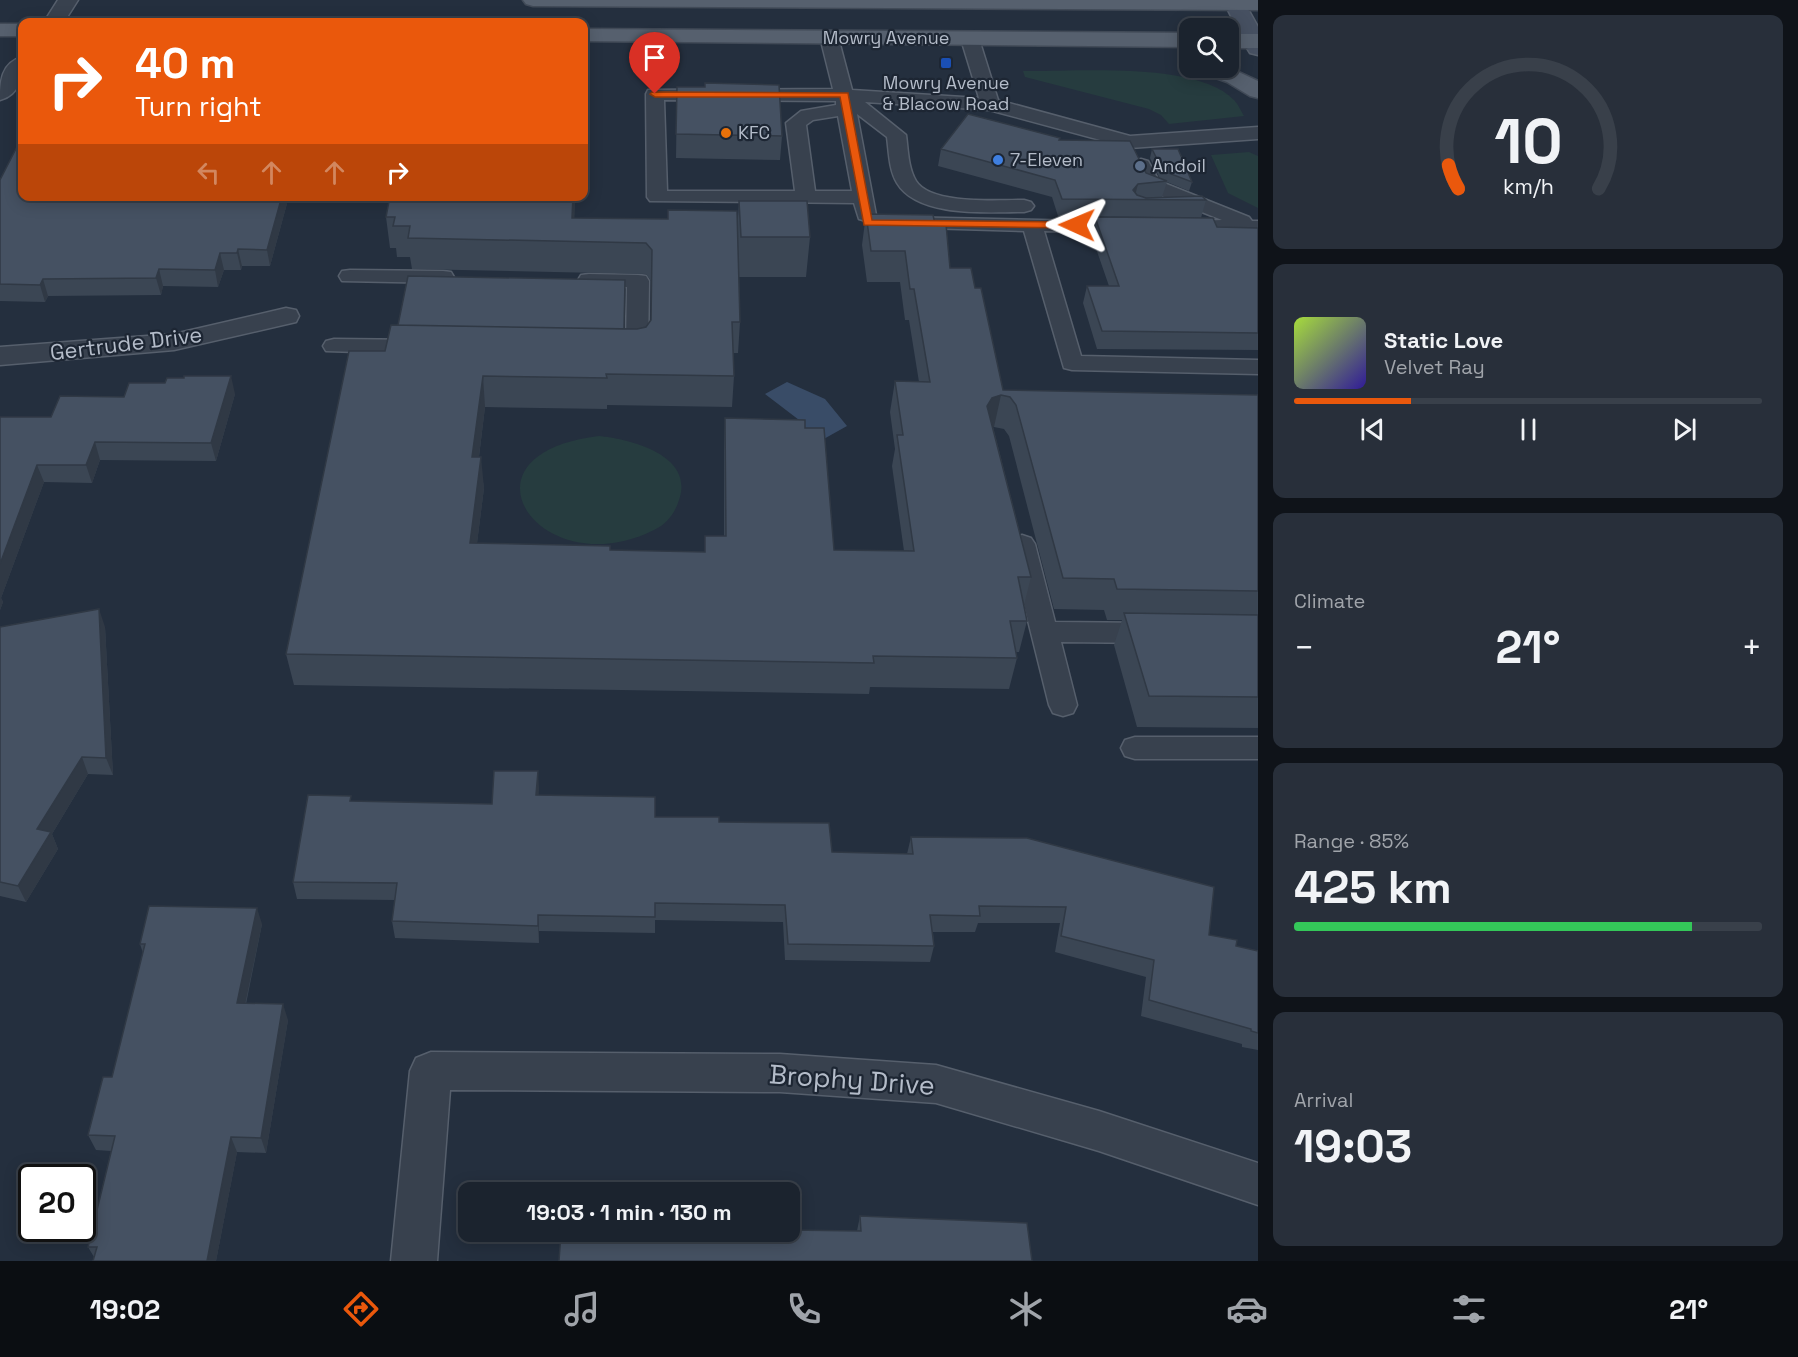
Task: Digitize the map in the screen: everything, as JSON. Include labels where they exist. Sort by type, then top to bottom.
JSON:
[{"type":"main road","name":"Mowry Avenue","points":[[532,0],[1234,2],[1258,4]]},
{"type":"main road","points":[[1234,2],[1257,43]]},
{"type":"main road","points":[[0,30],[18,30]]},
{"type":"main road","name":"Mowry Avenue","points":[[588,35],[1179,40]]},
{"type":"main road","points":[[1117,40],[1179,56]]},
{"type":"main road","points":[[1239,42],[1257,43]]},
{"type":"main road","points":[[1237,78],[1258,91]]},
{"type":"street","points":[[57,18],[68,0]]},
{"type":"street","points":[[0,94],[18,69]]},
{"type":"street","points":[[0,94],[18,93]]},
{"type":"street","name":"Gertrude Drive","points":[[0,356],[174,342],[286,316]]},
{"type":"street","name":"Brophy Drive","points":[[414,1261],[431,1071],[780,1073],[936,1084],[1099,1131],[1258,1184]]},
{"type":"lane","points":[[829,37],[846,102],[867,223],[1032,224],[1155,219],[1258,227]]},
{"type":"lane","points":[[969,39],[990,104]]},
{"type":"lane","points":[[863,197],[657,196],[655,94],[846,102],[990,104],[1130,142],[1258,133]]},
{"type":"lane","points":[[806,197],[796,123],[808,115],[846,102]]},
{"type":"lane","points":[[846,102],[896,135],[906,181],[914,193],[936,201],[971,205],[1055,207]]},
{"type":"lane","points":[[1130,142],[1150,185],[1258,227]]},
{"type":"lane","points":[[1155,219],[1205,206]]},
{"type":"lane","points":[[1032,224],[1072,363],[1258,366]]},
{"type":"lane","points":[[350,276],[458,278]]},
{"type":"lane","points":[[566,280],[638,281],[637,351],[602,351]]},
{"type":"lane","points":[[334,346],[439,348]]},
{"type":"lane","points":[[1015,517],[1063,705]]},
{"type":"lane","points":[[1044,632],[1175,633]]},
{"type":"lane","points":[[1135,748],[1258,748]]},
{"type":"green space","points":[[1103,70],[1165,74],[1193,79],[1216,88],[1234,100],[1244,116],[1169,124],[1161,115],[1149,109],[1025,77],[1023,71]]},
{"type":"green space","points":[[1249,152],[1258,156],[1258,208],[1228,193],[1211,155]]},
{"type":"green space","points":[[599,436],[627,441],[657,452],[678,471],[681,484],[679,500],[670,518],[659,528],[613,543],[576,542],[547,530],[527,511],[520,489],[528,466],[553,448]]},
{"type":"water","points":[[787,382],[825,399],[847,426],[813,445],[803,423],[765,394]]},
{"type":"building","points":[[705,83],[779,85],[782,136],[676,134],[677,87],[705,87]]},
{"type":"building","points":[[968,114],[1060,138],[1059,140],[1130,141],[1146,173],[1167,181],[1138,184],[1133,190],[1137,195],[1146,198],[1202,196],[1206,200],[1062,199],[1055,180],[941,149]]},
{"type":"building","points":[[18,145],[18,201],[281,201],[267,250],[238,249],[237,253],[220,253],[215,270],[159,269],[156,278],[43,279],[40,285],[0,284],[0,180]]},
{"type":"building","points":[[1152,149],[1178,149],[1192,182],[1163,171]]},
{"type":"building","points":[[389,201],[573,201],[572,218],[668,219],[668,210],[737,211],[740,322],[732,322],[734,376],[606,374],[607,378],[483,376],[472,457],[481,457],[470,543],[610,546],[610,550],[705,552],[705,536],[726,536],[725,418],[805,420],[805,428],[824,428],[834,550],[914,551],[897,435],[903,435],[895,381],[930,382],[914,289],[910,289],[905,251],[871,251],[866,214],[933,215],[935,224],[946,224],[950,268],[971,268],[975,288],[981,288],[1003,390],[1258,395],[1258,591],[1117,589],[1114,579],[1063,578],[1016,405],[1010,397],[1001,395],[992,398],[987,406],[1031,577],[1018,577],[1027,621],[1010,621],[1017,658],[873,656],[874,663],[286,654],[349,351],[385,351],[391,325],[637,329],[646,327],[651,320],[652,250],[646,243],[408,238],[410,226],[393,226],[395,217],[386,217]]},
{"type":"building","points":[[739,201],[807,201],[810,237],[741,237]]},
{"type":"building","points":[[1095,217],[1213,218],[1217,227],[1258,228],[1258,333],[1102,331],[1087,286],[1119,286]]},
{"type":"building","points":[[408,276],[625,280],[624,329],[398,325]]},
{"type":"building","points":[[184,376],[231,376],[211,443],[95,442],[86,465],[37,465],[0,564],[0,417],[51,417],[60,396],[124,397],[129,383],[165,383],[167,378],[184,378]]},
{"type":"building","points":[[99,609],[106,758],[82,757],[37,829],[51,832],[18,886],[0,882],[0,627]]},
{"type":"building","points":[[1124,613],[1258,615],[1258,697],[1149,696]]},
{"type":"building","points":[[494,771],[538,771],[536,795],[655,797],[655,817],[719,817],[719,822],[829,823],[832,852],[913,854],[911,837],[1027,838],[1214,887],[1209,935],[1237,940],[1236,946],[1258,951],[1258,1033],[1251,1029],[1149,1000],[1154,960],[1061,936],[1066,907],[979,906],[980,916],[930,915],[934,946],[788,944],[785,905],[655,903],[655,917],[538,915],[538,926],[392,921],[397,883],[293,882],[308,795],[351,796],[350,801],[492,804]]},
{"type":"building","points":[[149,906],[257,908],[237,1003],[283,1004],[261,1138],[231,1137],[207,1261],[93,1261],[97,1247],[88,1247],[89,1242],[96,1242],[96,1214],[115,1136],[88,1135],[103,1077],[112,1077],[145,944],[140,944]]},
{"type":"building","points":[[860,1216],[1027,1223],[1032,1261],[559,1261],[560,1242],[800,1242],[800,1230],[861,1231]]},
{"type":"place","name":"Mowry Avenue & Blacow Road","points":[[946,63]]},
{"type":"place","name":"KFC","points":[[726,133]]},
{"type":"place","name":"7-Eleven","points":[[998,160]]},
{"type":"place","name":"Andoil","points":[[1140,166]]},
{"type":"route","points":[[655,94],[844,95],[867,223],[1077,225]]}]
